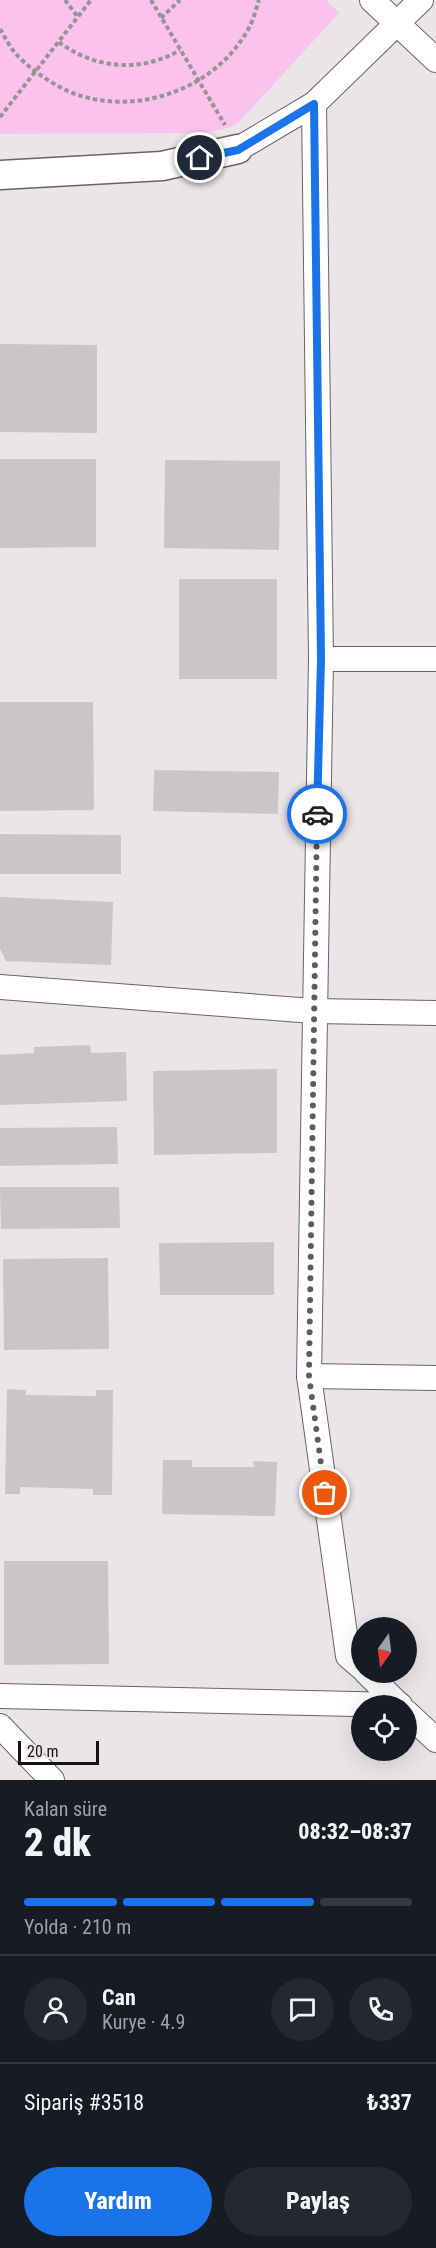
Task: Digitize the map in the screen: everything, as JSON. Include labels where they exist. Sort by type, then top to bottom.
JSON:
[{"type":"street","points":[[372,0],[436,60]]},
{"type":"street","points":[[0,175],[162,166],[238,150],[314,104],[421,0]]},
{"type":"street","points":[[314,104],[321,659],[313,1011],[309,1376],[348,1656],[351,1659]]},
{"type":"street","points":[[321,659],[436,659]]},
{"type":"street","points":[[0,987],[313,1011],[436,1013]]},
{"type":"street","points":[[309,1376],[436,1378]]},
{"type":"street","points":[[0,1696],[400,1706],[377,1683]]},
{"type":"street","points":[[417,1722],[436,1740]]},
{"type":"street","points":[[0,1726],[52,1780]]},
{"type":"path","points":[[65,0],[78,17]]},
{"type":"path","points":[[0,117],[91,0]]},
{"type":"path","points":[[151,0],[238,150]]},
{"type":"path","points":[[161,18],[180,0]]},
{"type":"path","points":[[0,29],[12,50],[42,77],[78,95],[118,102],[158,98],[199,81],[227,58],[250,26],[259,0]]},
{"type":"path","points":[[59,42],[74,52],[93,60],[126,65],[156,61],[180,50]]},
{"type":"shaded area","points":[[0,0],[326,0],[339,13],[239,122],[231,127],[206,133],[0,134]]},
{"type":"building","points":[[0,344],[97,345],[97,433],[0,432]]},
{"type":"building","points":[[0,459],[96,459],[96,547],[0,548]]},
{"type":"building","points":[[165,460],[280,461],[279,550],[164,548]]},
{"type":"building","points":[[179,579],[277,579],[277,679],[179,679]]},
{"type":"building","points":[[0,702],[93,702],[94,810],[0,811]]},
{"type":"building","points":[[154,770],[279,772],[278,814],[153,811]]},
{"type":"building","points":[[0,834],[121,835],[121,874],[0,874]]},
{"type":"building","points":[[0,897],[113,902],[111,965],[6,961],[0,949]]},
{"type":"building","points":[[90,1045],[91,1053],[126,1052],[127,1101],[0,1105],[0,1055],[34,1053],[34,1047]]},
{"type":"building","points":[[277,1069],[277,1153],[154,1155],[153,1071]]},
{"type":"building","points":[[117,1127],[118,1164],[0,1166],[0,1128]]},
{"type":"building","points":[[0,1187],[119,1187],[120,1228],[1,1229]]},
{"type":"building","points":[[274,1242],[274,1295],[160,1295],[159,1243]]},
{"type":"building","points":[[108,1258],[109,1349],[4,1350],[3,1259]]},
{"type":"building","points":[[7,1389],[26,1390],[26,1395],[96,1396],[96,1390],[113,1390],[112,1495],[93,1495],[93,1489],[20,1487],[20,1494],[5,1494]]},
{"type":"building","points":[[163,1460],[192,1460],[192,1467],[254,1467],[253,1461],[277,1462],[275,1516],[162,1514]]},
{"type":"building","points":[[4,1561],[108,1561],[109,1664],[4,1665]]},
{"type":"way so far","points":[[317,814],[309,1376],[325,1493]]},
{"type":"route","points":[[200,158],[238,150],[314,104],[321,659],[317,814]]}]
